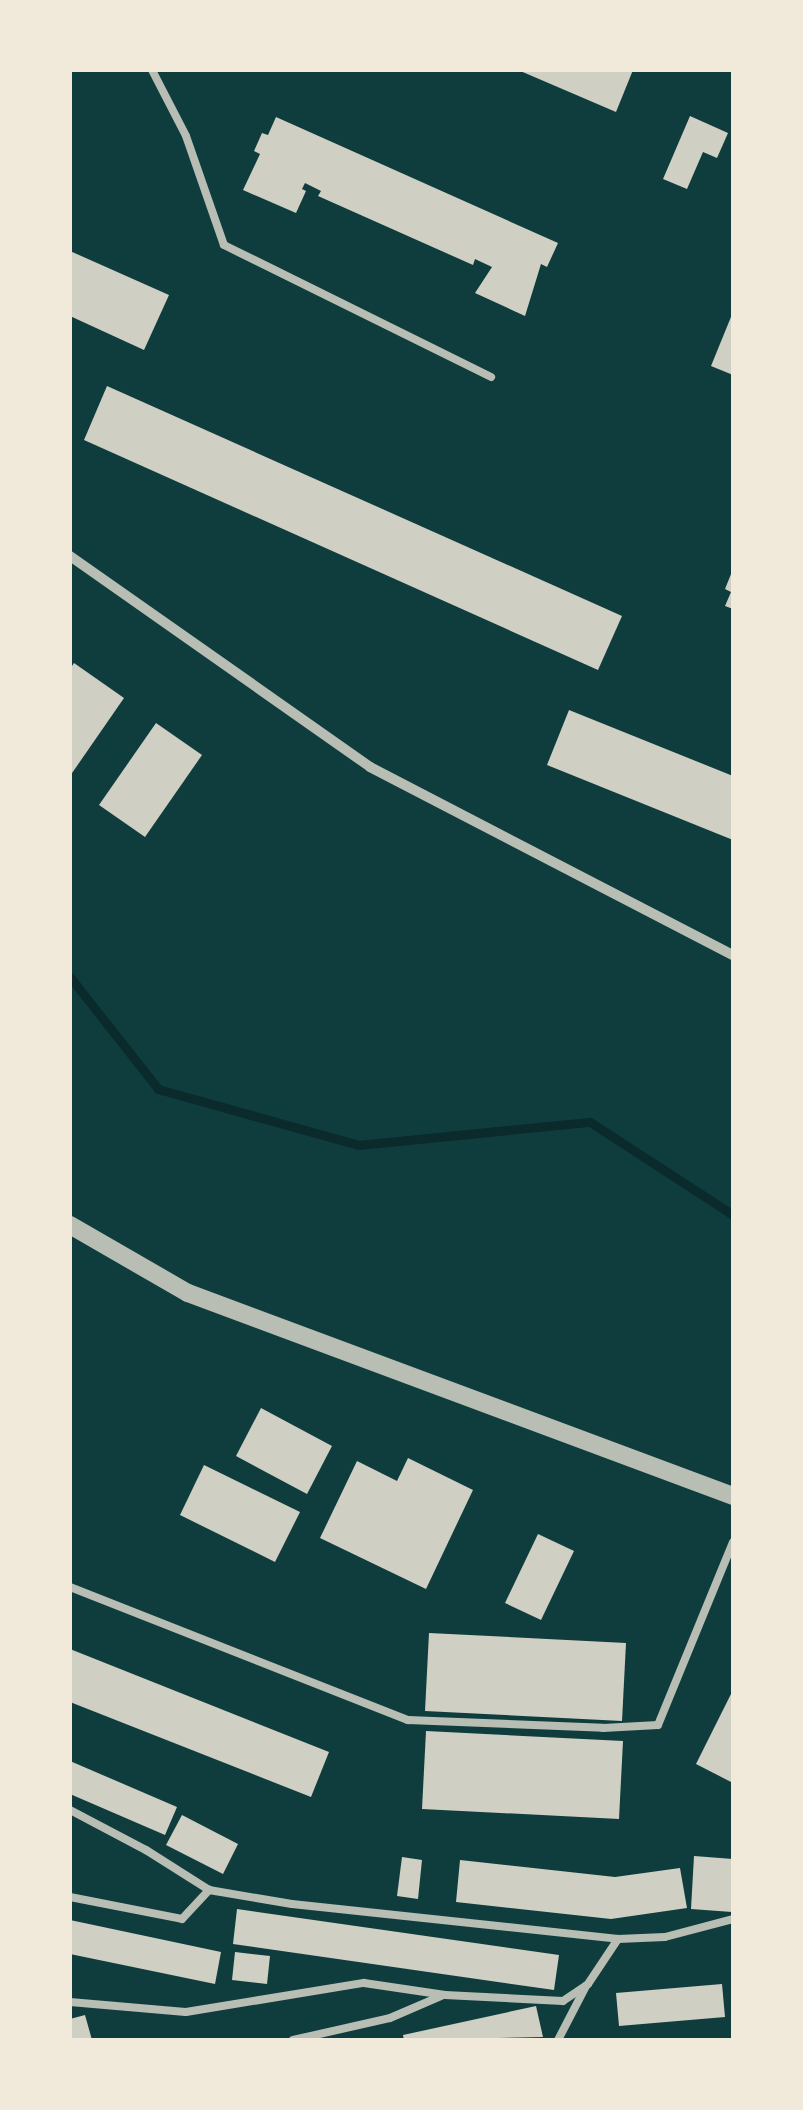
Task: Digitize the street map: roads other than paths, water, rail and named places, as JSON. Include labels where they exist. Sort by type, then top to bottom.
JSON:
[{"type":"street","points":[[70,556],[370,767],[733,955]]},
{"type":"street","points":[[70,1225],[188,1293],[733,1496]]},
{"type":"lane","points":[[152,70],[186,136],[224,245],[491,377]]},
{"type":"lane","points":[[70,1587],[408,1720],[603,1728],[658,1725],[733,1542]]},
{"type":"lane","points":[[70,1810],[210,1890],[292,1904],[618,1938],[665,1937],[733,1919]]},
{"type":"lane","points":[[70,1897],[182,1919],[210,1890]]},
{"type":"lane","points":[[558,2040],[618,1938]]},
{"type":"lane","points":[[70,2002],[186,2012],[364,1983],[445,1995],[564,2000],[588,1984]]},
{"type":"lane","points":[[293,2040],[390,2018],[445,1995]]},
{"type":"waterway","points":[[70,977],[158,1089],[358,1145],[590,1122],[733,1215]]}]
